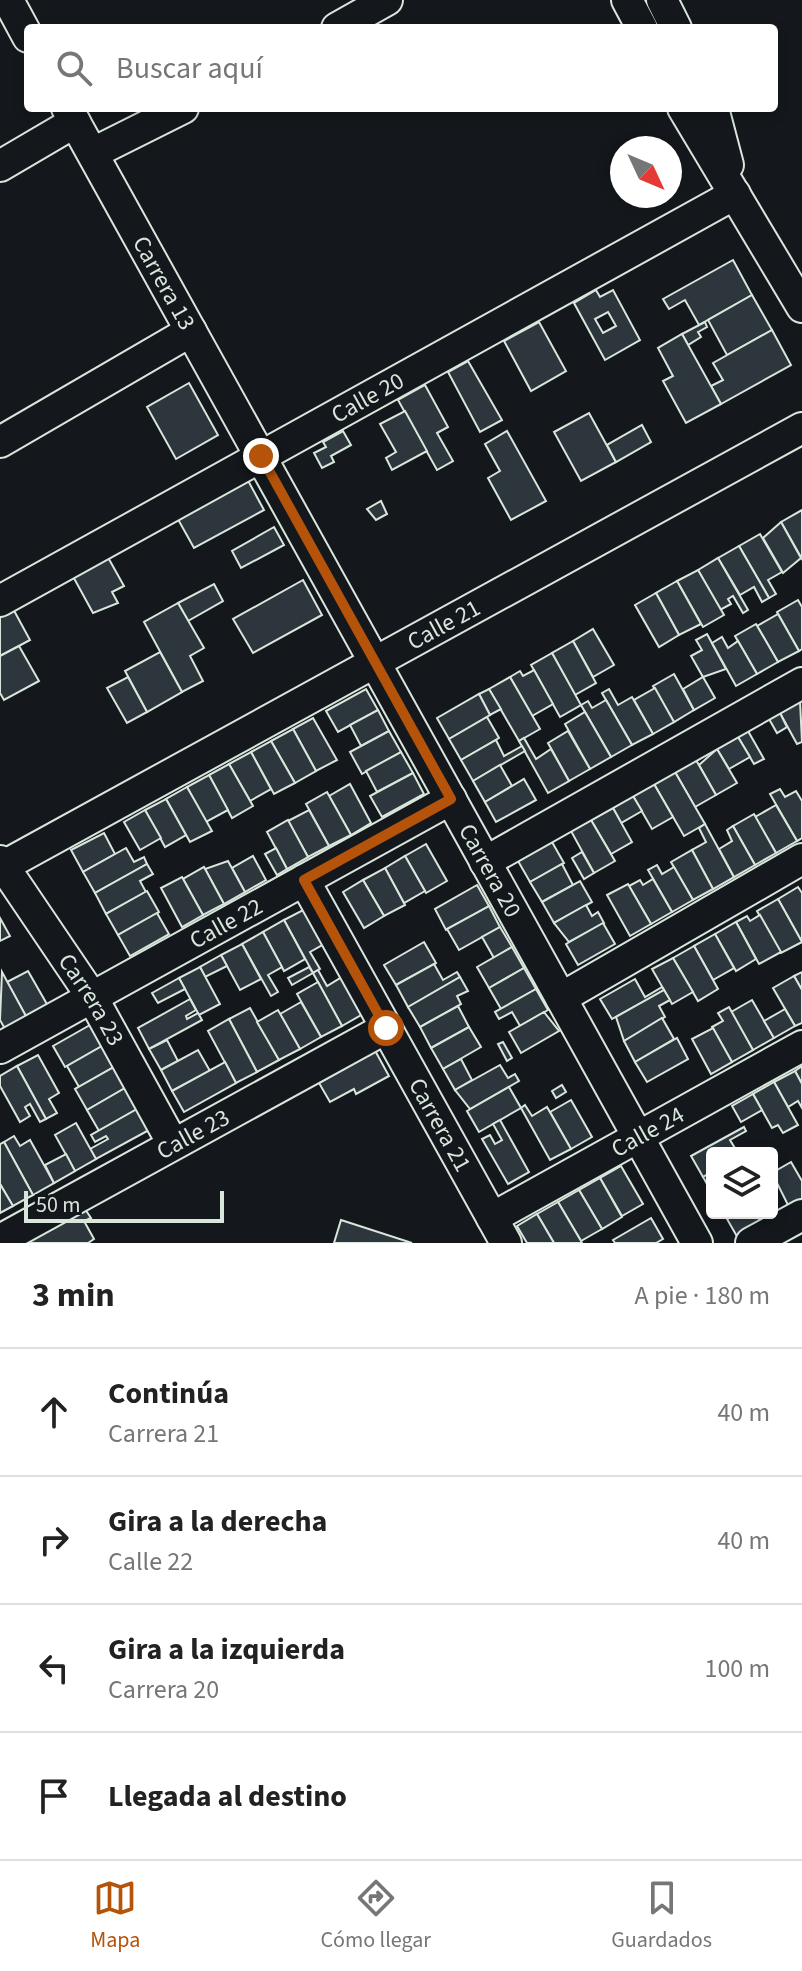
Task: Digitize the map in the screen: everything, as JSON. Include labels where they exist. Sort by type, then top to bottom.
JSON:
[{"type":"street","points":[[8,0],[24,30]]},
{"type":"street","points":[[344,24],[387,0]]},
{"type":"street","points":[[627,0],[640,24]]},
{"type":"street","points":[[662,0],[674,24]]},
{"type":"street","points":[[93,153],[175,112]]},
{"type":"street","points":[[685,112],[802,307]]},
{"type":"street","points":[[714,112],[735,194]]},
{"type":"street","points":[[0,166],[71,115]]},
{"type":"street","name":"Carrera 13","points":[[71,115],[261,456]]},
{"type":"street","name":"Calle 20","points":[[0,601],[735,194]]},
{"type":"street","points":[[0,442],[191,331]]},
{"type":"street","name":"Calle 21","points":[[1,865],[802,428]]},
{"type":"street","name":"Carrera 20","points":[[261,456],[697,1243]]},
{"type":"street","points":[[485,862],[802,683]]},
{"type":"street","name":"Calle 22","points":[[0,1048],[451,799]]},
{"type":"street","points":[[561,998],[802,859]]},
{"type":"street","name":"Carrera 23","points":[[1,865],[92,997],[173,1144]]},
{"type":"street","name":"Carrera 21","points":[[304,880],[499,1230]]},
{"type":"street","name":"Calle 23","points":[[0,1240],[386,1028]]},
{"type":"street","name":"Calle 24","points":[[499,1230],[639,1138],[802,1046]]},
{"type":"street","points":[[751,1243],[802,1215]]},
{"type":"building","points":[[733,260],[752,295],[699,325],[685,300],[669,309],[663,299]]},
{"type":"building","points":[[596,290],[600,297],[613,290],[640,340],[605,360],[574,303]],"holes":[[[608,312],[616,326],[603,333],[595,319]]]},
{"type":"building","points":[[752,295],[772,330],[727,355],[708,320]]},
{"type":"building","points":[[539,322],[566,371],[531,391],[504,341]]},
{"type":"building","points":[[705,322],[707,327],[698,332],[701,337],[688,345],[682,334]]},
{"type":"building","points":[[772,330],[791,365],[721,404],[711,386],[723,380],[713,363]]},
{"type":"building","points":[[682,334],[721,404],[686,423],[663,381],[673,376],[658,348]]},
{"type":"building","points":[[468,361],[502,420],[480,432],[448,372]]},
{"type":"building","points":[[189,383],[218,435],[176,459],[147,407]]},
{"type":"building","points":[[425,385],[448,427],[437,433],[453,461],[437,470],[398,400]]},
{"type":"building","points":[[405,411],[427,451],[392,470],[386,458],[396,452],[380,424]]},
{"type":"building","points":[[589,413],[616,462],[581,481],[554,432]]},
{"type":"building","points":[[642,425],[651,442],[616,462],[607,445]]},
{"type":"building","points":[[343,431],[351,445],[331,456],[334,462],[322,468],[314,453],[326,447],[323,442]]},
{"type":"building","points":[[507,431],[546,501],[511,520],[488,478],[500,471],[485,444]]},
{"type":"building","points":[[245,475],[264,510],[194,548],[175,514]]},
{"type":"building","points":[[381,501],[387,514],[376,520],[367,509]]},
{"type":"building","points":[[802,510],[802,559],[781,522]]},
{"type":"building","points":[[781,522],[801,558],[783,573],[763,538]]},
{"type":"building","points":[[274,527],[284,545],[241,568],[232,551]]},
{"type":"building","points":[[760,534],[782,572],[768,580],[776,594],[769,598],[739,546]]},
{"type":"building","points":[[739,546],[769,598],[762,602],[754,587],[740,595],[718,558]]},
{"type":"building","points":[[105,552],[124,586],[112,592],[118,603],[93,613],[70,571]]},
{"type":"building","points":[[718,558],[748,610],[743,613],[733,596],[728,599],[731,604],[720,610],[698,570]]},
{"type":"building","points":[[698,570],[724,615],[703,627],[677,581]]},
{"type":"building","points":[[303,580],[322,615],[253,653],[233,619]]},
{"type":"building","points":[[677,581],[701,624],[679,635],[656,593]]},
{"type":"building","points":[[214,584],[223,601],[188,621],[178,603]]},
{"type":"building","points":[[656,593],[679,635],[659,647],[635,605]]},
{"type":"building","points":[[798,600],[802,607],[802,649],[799,651],[777,612]]},
{"type":"building","points":[[178,603],[204,648],[190,656],[203,681],[182,692],[144,622]]},
{"type":"building","points":[[11,605],[30,640],[0,656],[0,610]]},
{"type":"building","points":[[778,614],[799,651],[778,662],[757,626]]},
{"type":"building","points":[[756,624],[778,662],[757,674],[735,636]]},
{"type":"building","points":[[593,629],[614,665],[593,677],[573,641]]},
{"type":"building","points":[[707,634],[726,669],[703,677],[691,656],[702,650],[696,640]]},
{"type":"building","points":[[722,637],[728,648],[738,641],[757,674],[736,686],[712,643]]},
{"type":"building","points":[[573,641],[596,683],[575,695],[552,653]]},
{"type":"building","points":[[19,646],[39,681],[4,700],[0,693],[0,656]]},
{"type":"building","points":[[160,652],[182,692],[147,712],[125,671]]},
{"type":"building","points":[[552,653],[581,705],[560,717],[531,665]]},
{"type":"building","points":[[534,670],[553,704],[532,716],[510,677],[520,671],[523,676]]},
{"type":"building","points":[[674,674],[694,710],[674,722],[653,686]]},
{"type":"building","points":[[128,677],[147,712],[127,723],[107,688]]},
{"type":"building","points":[[510,677],[540,729],[519,741],[489,689]]},
{"type":"building","points":[[703,677],[715,698],[694,710],[683,689]]},
{"type":"building","points":[[655,688],[674,722],[653,734],[634,700]]},
{"type":"building","points":[[366,689],[378,710],[338,732],[326,711]]},
{"type":"building","points":[[489,689],[501,709],[490,715],[479,694]]},
{"type":"building","points":[[609,689],[618,705],[632,697],[653,734],[632,745],[602,693]]},
{"type":"building","points":[[479,694],[490,715],[449,739],[437,718]]},
{"type":"building","points":[[606,700],[632,745],[611,757],[581,705],[588,701],[592,708]]},
{"type":"building","points":[[800,701],[802,742],[797,744],[780,713]]},
{"type":"building","points":[[378,710],[389,731],[361,746],[350,725]]},
{"type":"building","points":[[585,712],[611,757],[590,769],[565,724]]},
{"type":"building","points":[[780,713],[787,727],[777,733],[769,719]]},
{"type":"building","points":[[487,717],[499,738],[461,760],[449,739]]},
{"type":"building","points":[[313,718],[337,760],[316,771],[293,729]]},
{"type":"building","points":[[293,729],[316,771],[295,783],[271,741]]},
{"type":"building","points":[[389,731],[401,752],[362,774],[350,752]]},
{"type":"building","points":[[568,731],[590,769],[569,781],[548,743]]},
{"type":"building","points":[[748,731],[764,759],[754,764],[738,737]]},
{"type":"building","points":[[738,737],[750,757],[729,769],[717,749]]},
{"type":"building","points":[[524,738],[536,759],[551,749],[569,781],[548,793],[519,741]]},
{"type":"building","points":[[496,740],[504,756],[522,746],[525,751],[473,781],[461,760]]},
{"type":"building","points":[[271,741],[295,783],[274,794],[251,752]]},
{"type":"building","points":[[717,749],[737,783],[716,795],[699,765]]},
{"type":"building","points":[[251,752],[271,789],[250,801],[229,764]]},
{"type":"building","points":[[401,752],[413,773],[377,792],[366,771]]},
{"type":"building","points":[[696,760],[716,795],[695,807],[675,772]]},
{"type":"building","points":[[229,764],[253,806],[232,818],[209,775]]},
{"type":"building","points":[[500,765],[512,786],[485,802],[473,781]]},
{"type":"building","points":[[675,772],[705,824],[684,836],[654,784]]},
{"type":"building","points":[[413,773],[424,794],[382,817],[370,796]]},
{"type":"building","points":[[209,775],[228,810],[206,822],[187,787]]},
{"type":"building","points":[[524,779],[536,800],[496,822],[485,802]]},
{"type":"building","points":[[350,784],[371,823],[351,835],[329,796]]},
{"type":"building","points":[[654,784],[673,817],[652,829],[633,796]]},
{"type":"building","points":[[187,787],[212,831],[190,842],[166,799]]},
{"type":"building","points":[[780,789],[785,797],[796,791],[802,801],[802,838],[797,841],[770,794]]},
{"type":"building","points":[[327,792],[351,835],[329,846],[306,804]]},
{"type":"building","points":[[633,796],[642,811],[621,823],[613,808]]},
{"type":"building","points":[[166,799],[186,835],[165,847],[145,810]]},
{"type":"building","points":[[776,805],[797,841],[776,853],[755,817]]},
{"type":"building","points":[[613,808],[632,842],[611,854],[591,820]]},
{"type":"building","points":[[145,810],[161,838],[140,850],[124,822]]},
{"type":"building","points":[[309,810],[329,846],[308,857],[288,821]]},
{"type":"building","points":[[754,814],[776,853],[755,865],[733,826]]},
{"type":"building","points":[[288,820],[308,857],[287,869],[267,832]]},
{"type":"building","points":[[591,820],[615,861],[594,873],[571,831]]},
{"type":"building","points":[[705,824],[734,877],[713,889],[692,850],[706,842],[699,828]]},
{"type":"building","points":[[733,826],[755,865],[734,877],[719,849],[732,841],[727,830]]},
{"type":"building","points":[[104,833],[115,854],[83,872],[71,850]]},
{"type":"building","points":[[552,842],[564,863],[530,882],[518,861]]},
{"type":"building","points":[[426,844],[447,881],[426,893],[405,856]]},
{"type":"building","points":[[126,848],[134,862],[144,857],[147,864],[95,893],[83,872]]},
{"type":"building","points":[[276,848],[287,869],[277,875],[265,854]]},
{"type":"building","points":[[692,850],[713,889],[693,900],[671,862]]},
{"type":"building","points":[[582,852],[594,873],[584,879],[572,858]]},
{"type":"building","points":[[253,856],[266,880],[245,892],[232,868]]},
{"type":"building","points":[[405,856],[425,891],[404,903],[385,868]]},
{"type":"building","points":[[228,861],[245,892],[224,904],[205,869]]},
{"type":"building","points":[[147,864],[153,874],[140,881],[146,892],[106,914],[95,893]]},
{"type":"building","points":[[562,864],[573,885],[542,902],[530,882]]},
{"type":"building","points":[[657,865],[662,874],[674,867],[693,900],[672,912],[648,870]]},
{"type":"building","points":[[204,867],[224,904],[203,915],[183,879]]},
{"type":"building","points":[[385,868],[405,905],[384,916],[363,880]]},
{"type":"building","points":[[182,877],[203,915],[182,927],[161,888]]},
{"type":"building","points":[[653,879],[672,912],[651,924],[629,886],[640,880],[643,885]]},
{"type":"building","points":[[363,880],[384,916],[364,928],[343,892]]},
{"type":"building","points":[[580,881],[592,902],[554,923],[542,902]]},
{"type":"building","points":[[628,884],[651,924],[630,936],[607,895]]},
{"type":"building","points":[[477,885],[489,906],[446,930],[435,909]]},
{"type":"building","points":[[798,887],[802,893],[802,942],[778,899]]},
{"type":"building","points":[[147,891],[159,912],[118,935],[106,914]]},
{"type":"building","points":[[778,899],[802,942],[781,953],[757,911]]},
{"type":"building","points":[[586,905],[592,916],[598,912],[604,923],[569,942],[554,923]]},
{"type":"building","points":[[489,906],[500,927],[459,950],[447,929]]},
{"type":"building","points":[[305,909],[324,944],[310,952],[320,969],[313,973],[284,920]]},
{"type":"building","points":[[157,913],[169,934],[130,956],[118,935]]},
{"type":"building","points":[[760,915],[781,952],[759,964],[736,922],[747,916],[750,921]]},
{"type":"building","points":[[0,918],[10,936],[0,941]]},
{"type":"building","points":[[284,920],[305,959],[284,971],[263,932]]},
{"type":"building","points":[[736,922],[756,959],[736,971],[715,934]]},
{"type":"building","points":[[603,923],[615,944],[578,965],[566,944]]},
{"type":"building","points":[[500,927],[512,947],[494,958],[482,937]]},
{"type":"building","points":[[263,932],[282,967],[268,975],[278,992],[271,996],[242,944]]},
{"type":"building","points":[[715,934],[734,968],[713,980],[694,946]]},
{"type":"building","points":[[424,942],[436,963],[396,985],[384,965]]},
{"type":"building","points":[[242,944],[261,979],[240,990],[221,955]]},
{"type":"building","points":[[694,946],[718,989],[698,1001],[673,958]]},
{"type":"building","points":[[512,947],[524,968],[489,988],[477,967]]},
{"type":"building","points":[[221,955],[227,966],[205,977],[200,967]]},
{"type":"building","points":[[673,958],[693,992],[672,1004],[652,969]]},
{"type":"building","points":[[434,964],[443,980],[457,972],[460,977],[408,1007],[396,985]]},
{"type":"building","points":[[200,967],[220,1004],[199,1015],[179,978]]},
{"type":"building","points":[[309,967],[313,973],[292,985],[288,978]]},
{"type":"building","points":[[524,968],[536,989],[501,1009],[489,988]]},
{"type":"building","points":[[318,970],[327,986],[342,977],[363,1014],[342,1026],[313,973]]},
{"type":"building","points":[[28,971],[48,1006],[27,1018],[7,982]]},
{"type":"building","points":[[2,972],[27,1018],[5,1029],[0,1020]]},
{"type":"building","points":[[802,972],[802,990],[794,976]]},
{"type":"building","points":[[794,976],[802,990],[802,1023],[795,1026],[773,988]]},
{"type":"building","points":[[460,977],[468,991],[457,996],[461,1004],[420,1027],[408,1007]]},
{"type":"building","points":[[179,978],[185,989],[158,1003],[152,993]]},
{"type":"building","points":[[635,979],[645,997],[662,987],[664,990],[612,1019],[600,999]]},
{"type":"building","points":[[318,982],[342,1026],[321,1037],[297,994]]},
{"type":"building","points":[[536,989],[548,1010],[520,1026],[512,1012],[499,1019],[495,1012]]},
{"type":"building","points":[[664,990],[670,1000],[659,1006],[665,1017],[624,1041],[616,1017]]},
{"type":"building","points":[[190,999],[196,1010],[186,1016],[187,1019],[198,1013],[202,1020],[149,1049],[138,1028]]},
{"type":"building","points":[[752,1000],[774,1038],[753,1050],[731,1012]]},
{"type":"building","points":[[301,1002],[321,1037],[300,1049],[280,1014]]},
{"type":"building","points":[[458,1006],[469,1027],[431,1048],[420,1027]]},
{"type":"building","points":[[729,1007],[753,1050],[732,1062],[712,1027],[723,1021],[718,1013]]},
{"type":"building","points":[[250,1008],[279,1060],[257,1072],[229,1019]]},
{"type":"building","points":[[785,1009],[795,1026],[774,1038],[764,1021]]},
{"type":"building","points":[[278,1010],[300,1049],[279,1060],[257,1022]]},
{"type":"building","points":[[544,1012],[559,1031],[521,1053],[509,1032]]},
{"type":"building","points":[[662,1018],[674,1039],[635,1062],[624,1041]]},
{"type":"building","points":[[229,1019],[257,1072],[236,1083],[208,1031]]},
{"type":"building","points":[[90,1025],[102,1046],[65,1067],[53,1046]]},
{"type":"building","points":[[469,1027],[481,1047],[443,1069],[431,1048]]},
{"type":"building","points":[[713,1028],[732,1062],[711,1074],[692,1039]]},
{"type":"building","points":[[677,1038],[688,1059],[647,1082],[635,1062]]},
{"type":"building","points":[[167,1040],[178,1061],[161,1070],[149,1049]]},
{"type":"building","points":[[503,1042],[512,1058],[507,1061],[498,1044]]},
{"type":"building","points":[[372,1045],[389,1076],[356,1094],[354,1089],[330,1102],[319,1083],[344,1069],[340,1063]]},
{"type":"building","points":[[102,1046],[114,1067],[79,1087],[67,1066]]},
{"type":"building","points":[[198,1050],[210,1071],[172,1091],[161,1070]]},
{"type":"building","points":[[38,1055],[59,1093],[49,1099],[57,1113],[46,1119],[17,1066]]},
{"type":"building","points":[[461,1059],[472,1080],[455,1090],[443,1069]]},
{"type":"building","points":[[225,1062],[236,1083],[184,1112],[172,1091]]},
{"type":"building","points":[[500,1065],[508,1078],[515,1074],[519,1081],[470,1109],[455,1090]]},
{"type":"building","points":[[17,1066],[46,1119],[40,1122],[30,1104],[25,1107],[30,1116],[20,1122],[0,1086],[0,1076]]},
{"type":"building","points":[[802,1066],[802,1084],[795,1071]]},
{"type":"building","points":[[114,1067],[125,1088],[87,1110],[75,1089]]},
{"type":"building","points":[[795,1071],[802,1084],[802,1108],[798,1101],[788,1107],[774,1082]]},
{"type":"building","points":[[774,1082],[798,1125],[783,1133],[778,1125],[772,1128],[753,1094]]},
{"type":"building","points":[[562,1085],[566,1092],[556,1098],[552,1091]]},
{"type":"building","points":[[509,1087],[521,1108],[479,1132],[467,1111]]},
{"type":"building","points":[[125,1088],[137,1109],[99,1131],[87,1110]]},
{"type":"building","points":[[753,1094],[762,1110],[741,1122],[732,1106]]},
{"type":"building","points":[[571,1100],[592,1137],[571,1149],[550,1112]]},
{"type":"building","points":[[525,1105],[532,1116],[547,1107],[571,1149],[550,1160],[521,1108]]},
{"type":"building","points":[[137,1109],[149,1130],[96,1159],[90,1149],[108,1139],[106,1136],[95,1142],[91,1135]]},
{"type":"building","points":[[500,1120],[529,1172],[508,1184],[482,1139],[490,1135],[495,1144],[502,1140],[493,1124]]},
{"type":"building","points":[[76,1123],[96,1159],[75,1171],[55,1135]]},
{"type":"building","points":[[744,1127],[746,1131],[730,1140],[734,1147],[707,1147]]},
{"type":"building","points":[[14,1136],[20,1146],[30,1140],[54,1183],[33,1195],[4,1142]]},
{"type":"building","points":[[4,1142],[33,1195],[13,1206],[0,1184],[0,1144]]},
{"type":"building","points":[[706,1148],[706,1175],[703,1177],[691,1156]]},
{"type":"building","points":[[66,1154],[75,1171],[54,1183],[45,1165]]},
{"type":"building","points":[[791,1162],[802,1181],[802,1204],[791,1211],[778,1185],[778,1170]]},
{"type":"building","points":[[621,1166],[643,1204],[622,1216],[600,1178]]},
{"type":"building","points":[[600,1178],[622,1217],[602,1229],[579,1190]]},
{"type":"building","points":[[0,1184],[13,1206],[0,1213]]},
{"type":"building","points":[[579,1190],[602,1229],[581,1241],[558,1202]]},
{"type":"building","points":[[558,1202],[582,1243],[554,1243],[537,1214]]},
{"type":"building","points":[[85,1209],[91,1218],[84,1221],[94,1239],[88,1243],[25,1243]]},
{"type":"building","points":[[537,1214],[554,1243],[527,1243],[517,1226]]},
{"type":"building","points":[[651,1218],[663,1239],[656,1243],[615,1243],[613,1240]]},
{"type":"building","points":[[727,1219],[772,1219],[773,1221],[739,1240]]},
{"type":"building","points":[[341,1220],[412,1243],[334,1243]]},
{"type":"route","points":[[261,456],[451,799],[304,880],[386,1028]]}]
